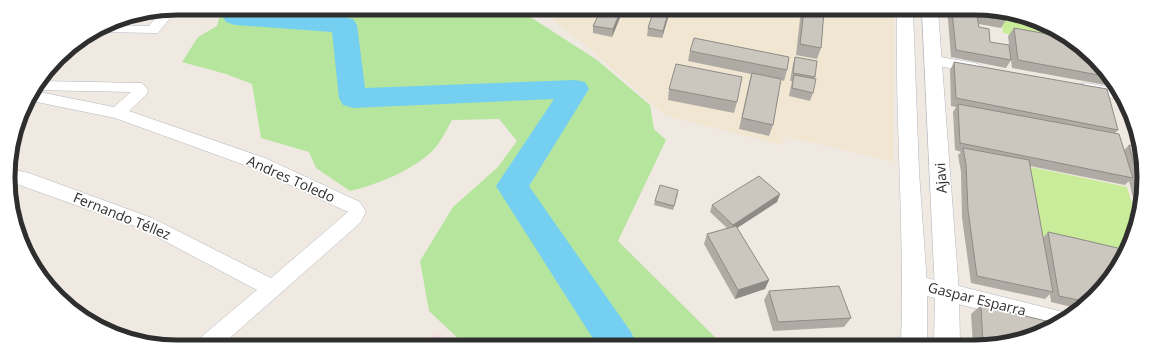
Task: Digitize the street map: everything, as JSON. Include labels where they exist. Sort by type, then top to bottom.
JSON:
[{"type":"street","points":[[111,29],[153,30],[165,15]]},
{"type":"street","points":[[905,15],[909,172],[915,284],[914,340]]},
{"type":"street","name":"Ajavi","points":[[930,15],[947,292],[947,340]]},
{"type":"street","points":[[934,61],[988,71]]},
{"type":"street","points":[[43,86],[137,88],[140,90],[139,94],[117,113]]},
{"type":"street","points":[[1074,86],[1114,94]]},
{"type":"street","name":"Andres Toledo","points":[[36,97],[117,113],[259,163],[354,207],[357,212],[354,218],[213,340]]},
{"type":"street","name":"Fernando Téllez","points":[[15,176],[146,223],[272,288]]},
{"type":"street","name":"Gaspar Esparra","points":[[915,284],[1054,319]]},
{"type":"shaded area","points":[[547,15],[894,15],[893,162],[784,136],[782,145],[666,116],[584,44]]},
{"type":"shaded area","points":[[437,331],[448,340],[427,340]]},
{"type":"green space","points":[[220,15],[527,15],[597,60],[650,105],[654,129],[666,140],[618,241],[718,340],[460,340],[429,311],[420,261],[453,207],[498,167],[517,141],[499,119],[452,120],[436,147],[419,162],[396,175],[372,185],[350,191],[316,168],[309,152],[261,138],[252,84],[226,74],[182,62],[198,37],[217,26]]},
{"type":"green space","points":[[1001,17],[1037,27],[1053,36],[1055,42],[1003,33]]},
{"type":"green space","points":[[1026,166],[1127,187],[1134,210],[1125,240],[1117,256],[1039,237]]},
{"type":"building","points":[[598,15],[619,15],[613,29],[593,26]]},
{"type":"building","points":[[652,15],[668,15],[663,31],[648,28]]},
{"type":"building","points":[[803,15],[824,15],[821,48],[800,44]]},
{"type":"building","points":[[952,15],[985,15],[1006,18],[1006,20],[977,16],[979,27],[989,29],[990,42],[1009,45],[1011,60],[956,50]]},
{"type":"building","points":[[1014,28],[1051,35],[1056,37],[1082,55],[1101,75],[1018,60]]},
{"type":"building","points":[[694,38],[789,57],[787,70],[690,51]]},
{"type":"building","points":[[795,57],[817,61],[815,77],[793,73]]},
{"type":"building","points":[[954,62],[1107,89],[1118,130],[956,98]]},
{"type":"building","points":[[676,64],[742,77],[737,102],[669,89]]},
{"type":"building","points":[[752,73],[781,79],[773,125],[742,118]]},
{"type":"building","points":[[794,75],[816,79],[813,93],[792,88]]},
{"type":"building","points":[[958,104],[1119,134],[1133,178],[960,143]]},
{"type":"building","points":[[1129,145],[1134,146],[1137,176]]},
{"type":"building","points":[[963,148],[1029,160],[1053,292],[977,276],[968,210],[966,164]]},
{"type":"building","points":[[759,176],[780,194],[733,225],[712,205]]},
{"type":"building","points":[[660,185],[678,190],[674,206],[655,201]]},
{"type":"building","points":[[736,226],[769,280],[738,290],[707,234]]},
{"type":"building","points":[[1048,232],[1120,249],[1110,268],[1097,285],[1082,300],[1059,296]]},
{"type":"building","points":[[839,286],[851,318],[778,322],[769,291]]},
{"type":"building","points":[[981,305],[1049,322],[1037,328],[1017,334],[996,339],[983,340]]},
{"type":"waterway","points":[[237,15],[235,17],[344,25],[353,98],[575,89],[512,186],[615,340]]}]
